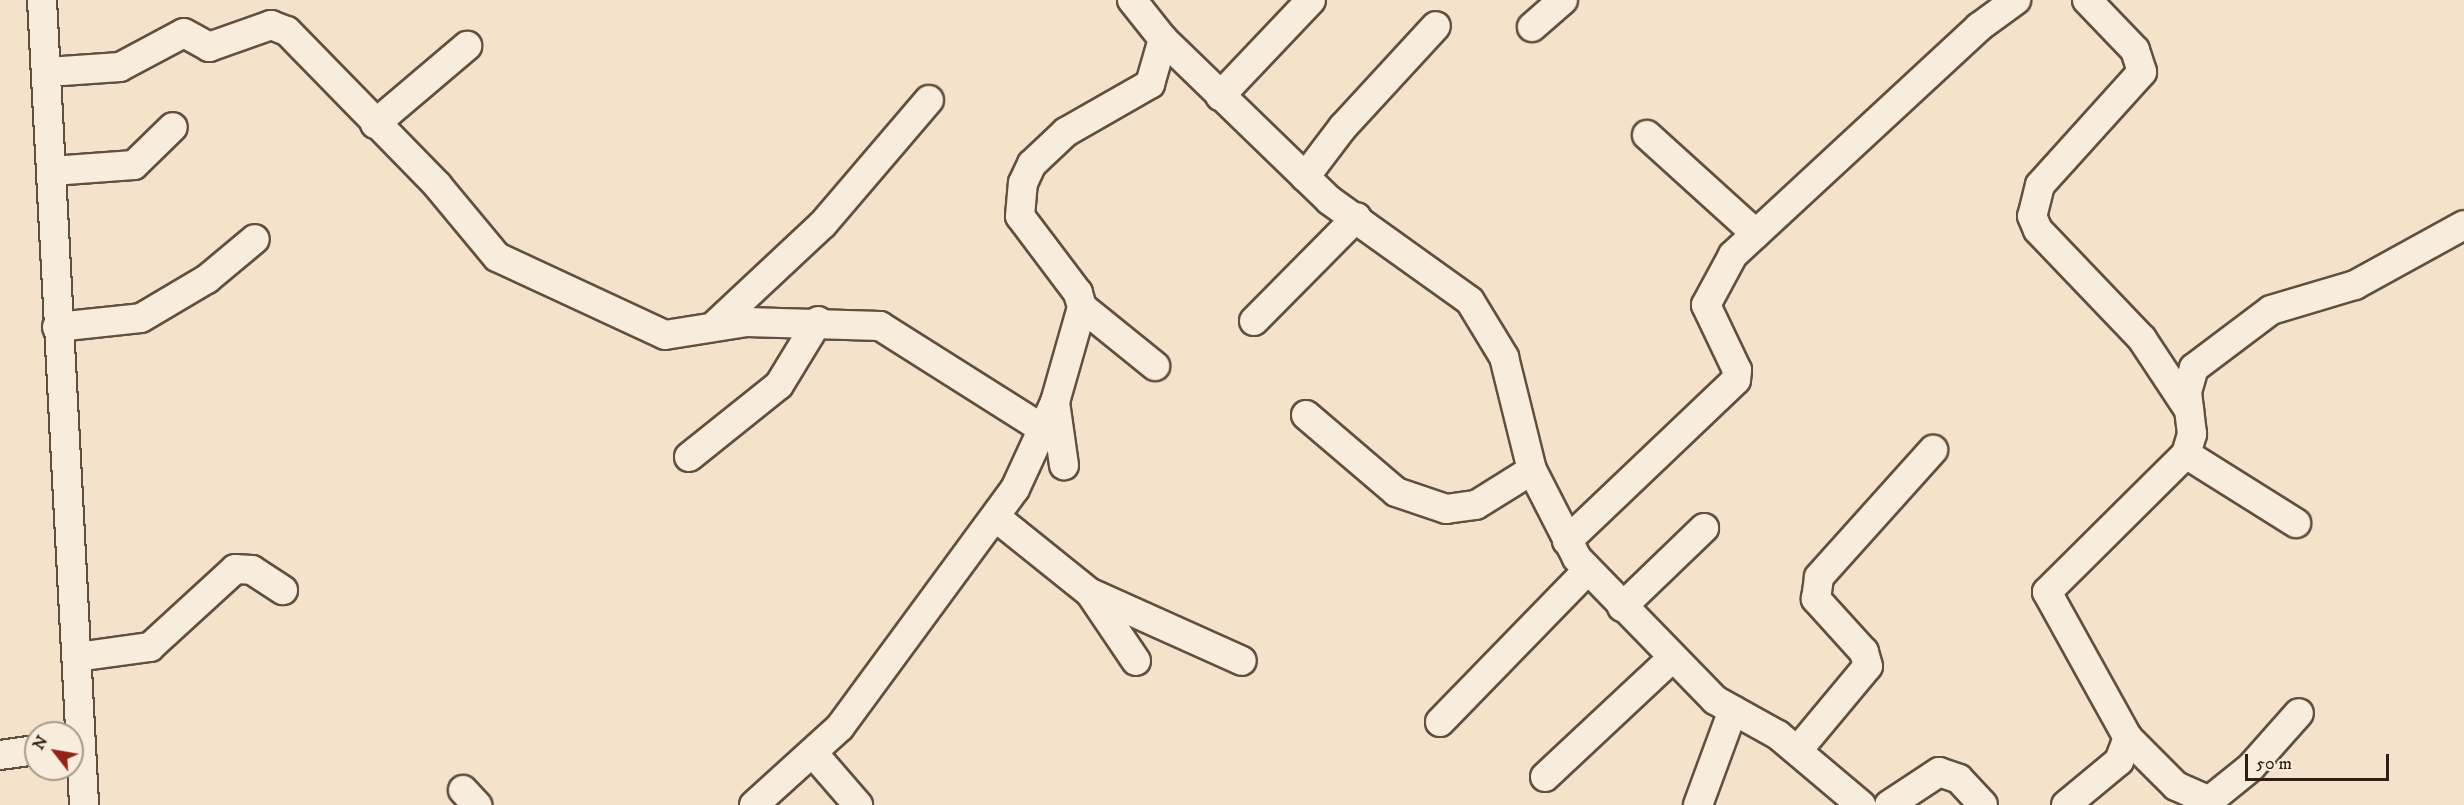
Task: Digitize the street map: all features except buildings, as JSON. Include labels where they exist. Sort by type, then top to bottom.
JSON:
[{"type":"street","points":[[42,0],[48,72],[57,327],[77,657],[77,721]]},
{"type":"street","points":[[1132,0],[1163,39],[1305,177],[1470,301],[1487,322],[1504,357],[1532,470],[1567,541],[1588,570],[1715,700],[1798,750],[1861,805]]},
{"type":"street","points":[[1220,96],[1311,0]]},
{"type":"street","points":[[1532,27],[1563,0]]},
{"type":"street","points":[[1567,541],[1732,388],[1737,370],[1706,304],[1733,255],[1962,43],[2016,0]]},
{"type":"street","points":[[2087,0],[2135,50],[2142,72],[2040,185],[2032,216],[2038,230],[2142,339],[2189,410]]},
{"type":"street","points":[[48,72],[111,70],[184,33],[209,47],[271,25],[303,45],[375,124],[455,204],[497,257],[665,335],[716,324],[818,321],[880,326],[1043,429]]},
{"type":"street","points":[[1305,177],[1343,127],[1436,26]]},
{"type":"street","points":[[754,805],[840,727],[998,519],[1055,402],[1082,307],[1078,293],[1020,216],[1023,183],[1032,164],[1066,132],[1150,84],[1161,59],[1163,39]]},
{"type":"street","points":[[375,124],[467,46]]},
{"type":"street","points":[[716,324],[823,224],[929,100]]},
{"type":"street","points":[[52,171],[134,165],[173,127]]},
{"type":"street","points":[[1647,135],[1756,234]]},
{"type":"street","points":[[1254,321],[1357,217]]},
{"type":"street","points":[[2299,713],[2251,768],[2210,801],[2176,786],[2128,738],[2047,592],[2186,454],[2192,434],[2187,392],[2194,368],[2271,309],[2355,285],[2464,225]]},
{"type":"street","points":[[57,327],[141,318],[207,279],[255,239]]},
{"type":"street","points":[[1082,307],[1155,366]]},
{"type":"street","points":[[689,457],[779,385],[818,321]]},
{"type":"street","points":[[1055,402],[1064,465]]},
{"type":"street","points":[[1306,415],[1396,492],[1423,503],[1463,509],[1532,470]]},
{"type":"street","points":[[1798,750],[1869,666],[1864,652],[1816,599],[1819,577],[1933,450]]},
{"type":"street","points":[[2186,454],[2296,523]]},
{"type":"street","points":[[998,519],[1089,593],[1242,661]]},
{"type":"street","points":[[1622,607],[1704,528]]},
{"type":"street","points":[[77,657],[150,647],[235,569],[252,570],[283,590]]},
{"type":"street","points":[[1440,722],[1588,570]]},
{"type":"street","points":[[1089,593],[1136,661]]},
{"type":"street","points":[[1545,777],[1672,658]]},
{"type":"street","points":[[1698,805],[1733,710]]},
{"type":"street","points":[[2066,805],[2095,796],[2119,761],[2128,738]]},
{"type":"street","points":[[0,755],[24,752]]},
{"type":"street","points":[[813,753],[858,805]]},
{"type":"street","points":[[1889,805],[1939,772],[1959,779],[1982,805]]},
{"type":"street","points":[[81,781],[84,805]]}]
